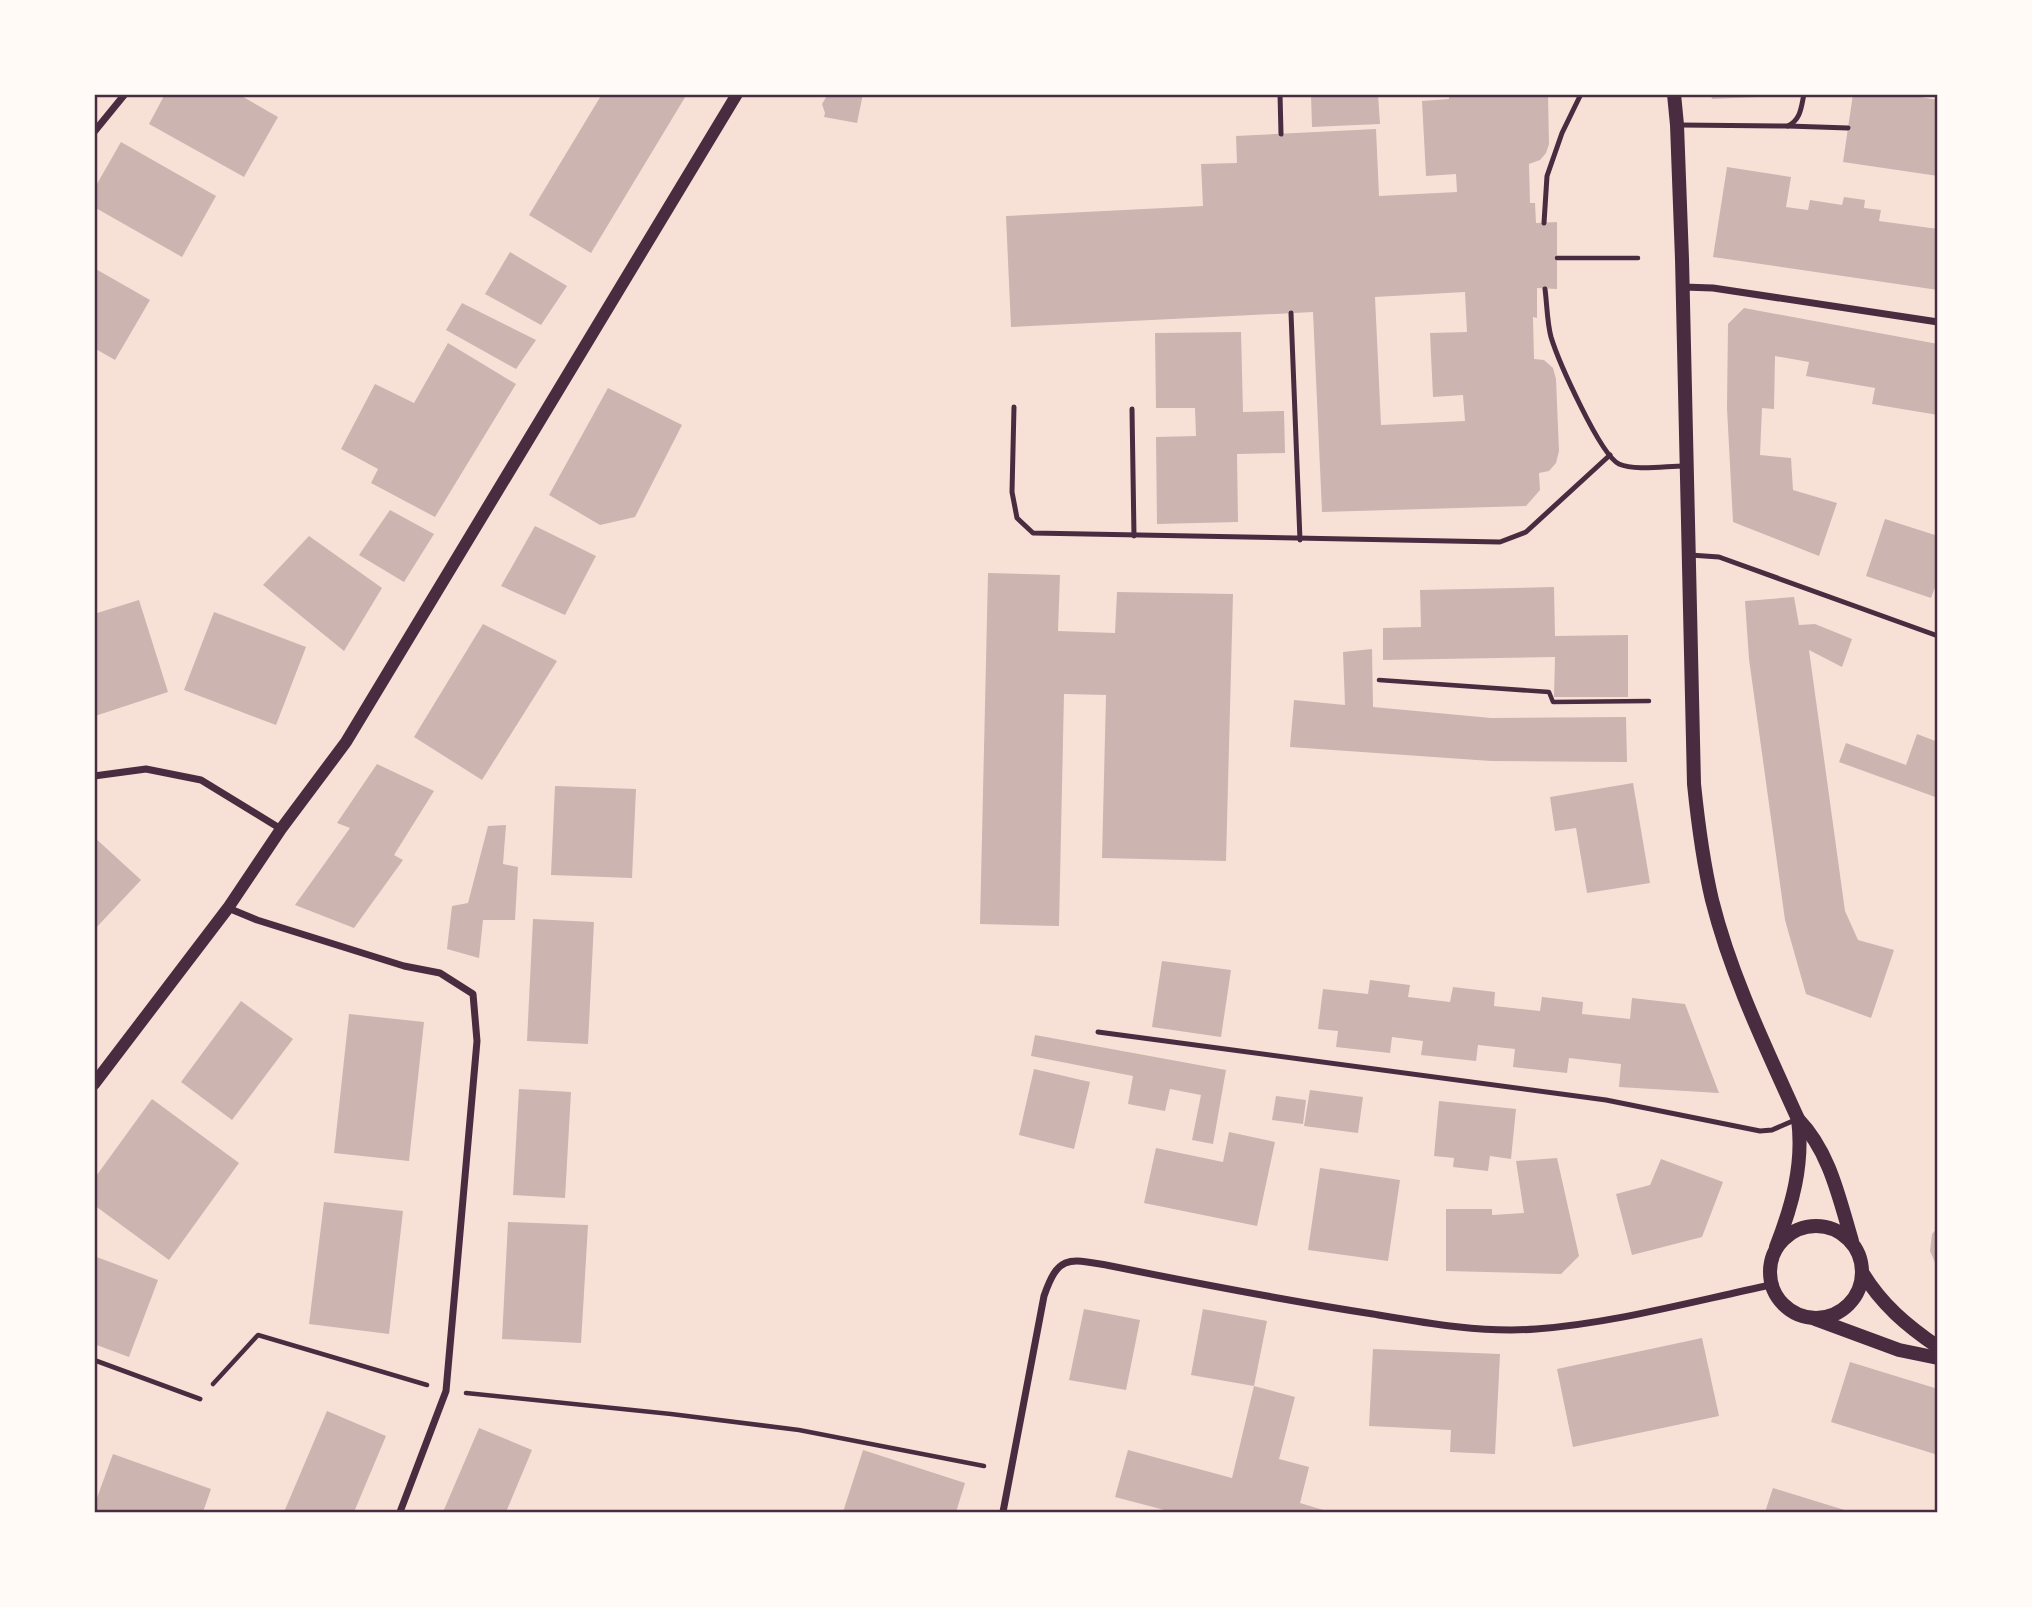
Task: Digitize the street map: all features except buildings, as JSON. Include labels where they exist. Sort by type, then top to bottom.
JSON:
[{"type":"main road","points":[[1674,94],[1682,287],[1693,784],[1705,868],[1745,1000],[1798,1119],[1818,1143],[1828,1163],[1853,1244],[1860,1257],[1860,1287],[1847,1305],[1828,1317],[1813,1318]]},
{"type":"main road","points":[[1798,1119],[1800,1135],[1794,1192],[1769,1272],[1777,1297],[1798,1315],[1899,1350],[1937,1358]]},
{"type":"main road","points":[[1776,1247],[1786,1236],[1799,1228],[1814,1225],[1829,1227],[1842,1233],[1853,1244]]},
{"type":"main road","points":[[1862,1272],[1875,1293],[1893,1312],[1937,1347]]},
{"type":"street","points":[[94,132],[125,94]]},
{"type":"street","points":[[94,1084],[229,908],[281,829],[346,742],[737,94]]},
{"type":"street","points":[[1682,287],[1713,288],[1937,322]]},
{"type":"street","points":[[94,776],[146,769],[201,780],[281,829]]},
{"type":"street","points":[[229,908],[257,920],[404,966],[440,973],[473,994],[477,1041],[446,1391],[400,1513]]},
{"type":"street","points":[[1003,1513],[1044,1296],[1056,1269],[1067,1262],[1082,1261],[1106,1265],[1288,1301],[1424,1323],[1489,1330],[1536,1329],[1608,1318],[1771,1285]]},
{"type":"lane","points":[[1280,94],[1281,134]]},
{"type":"lane","points":[[1544,223],[1547,176],[1562,133],[1581,94]]},
{"type":"lane","points":[[1788,126],[1796,122],[1804,94]]},
{"type":"lane","points":[[1677,125],[1848,128]]},
{"type":"lane","points":[[1545,289],[1551,335],[1567,378],[1610,455],[1617,463],[1632,467],[1686,466]]},
{"type":"lane","points":[[1292,313],[1300,540]]},
{"type":"lane","points":[[1014,407],[1012,492],[1017,518],[1033,533],[1500,542],[1526,532],[1610,455]]},
{"type":"lane","points":[[1132,409],[1134,536]]},
{"type":"lane","points":[[1687,555],[1719,557],[1937,636]]},
{"type":"lane","points":[[1098,1032],[1605,1100],[1760,1131],[1772,1130],[1798,1119]]},
{"type":"lane","points":[[94,1360],[200,1399]]},
{"type":"path","points":[[1557,258],[1637,258]]},
{"type":"path","points":[[1379,680],[1549,692],[1553,702],[1649,701]]},
{"type":"path","points":[[200,1399],[258,1335],[446,1391],[671,1413],[799,1430],[985,1466]]}]
